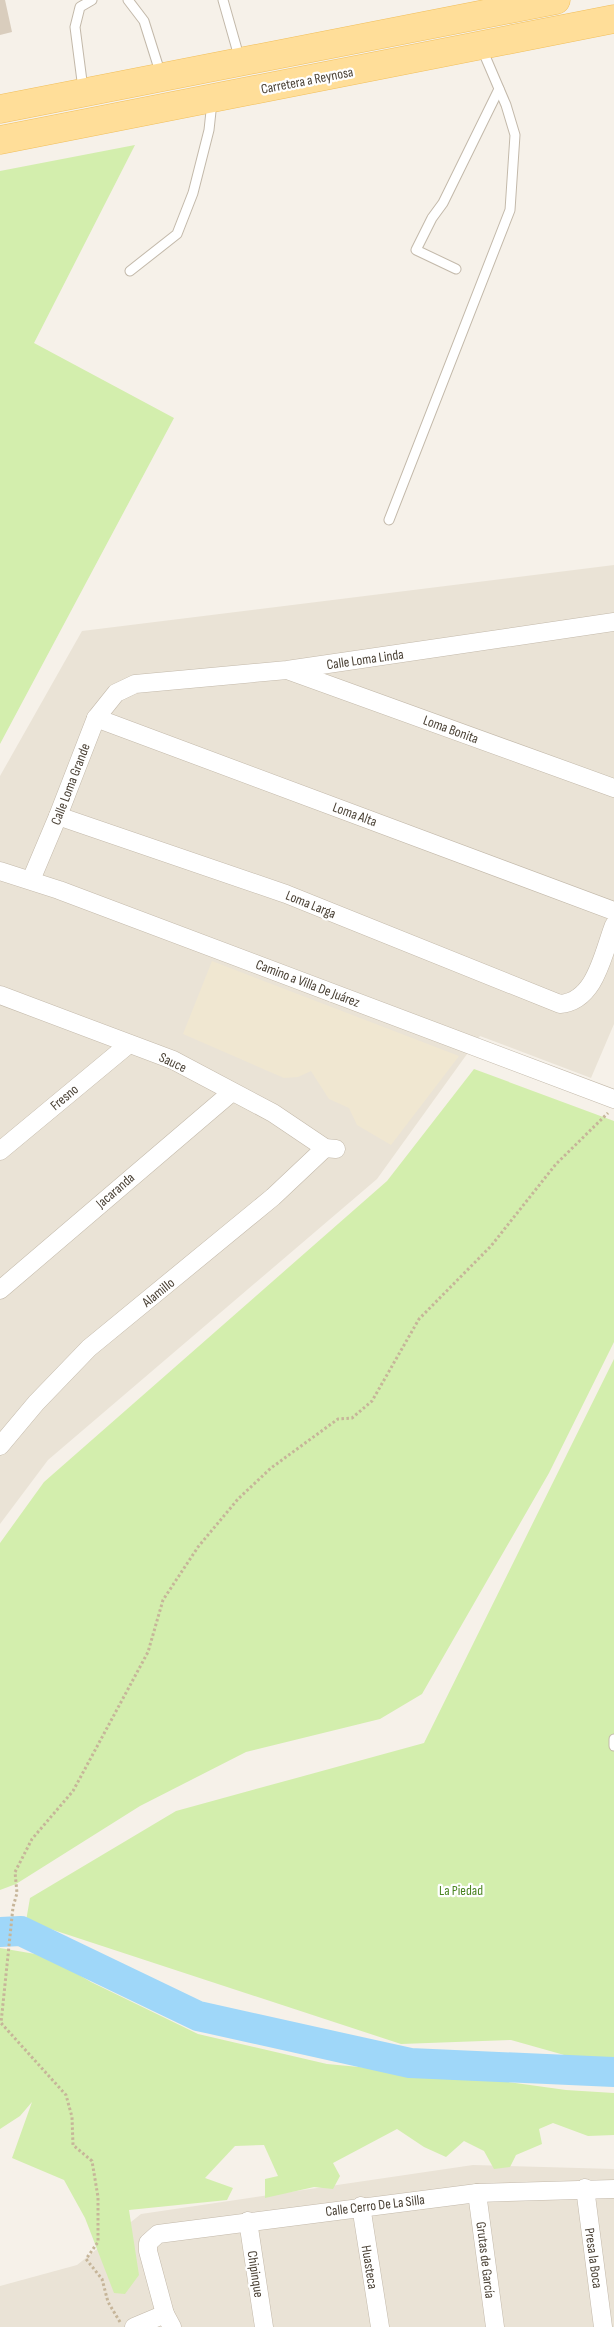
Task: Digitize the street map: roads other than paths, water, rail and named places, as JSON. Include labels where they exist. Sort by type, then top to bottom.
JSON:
[{"type":"main road","points":[[0,109],[556,0]]},
{"type":"main road","name":"Carretera a Reynosa","points":[[0,140],[212,100],[614,18]]},
{"type":"street","name":"Calle Loma Linda","points":[[116,693],[135,684],[287,670],[614,622]]},
{"type":"street","name":"Loma Bonita","points":[[287,670],[614,788]]},
{"type":"street","name":"Calle Loma Grande","points":[[31,880],[96,718],[116,693]]},
{"type":"street","name":"Loma Alta","points":[[96,718],[614,911]]},
{"type":"street","name":"Loma Larga","points":[[58,816],[286,894],[560,1004],[577,1000],[592,985],[614,925]]},
{"type":"street","name":"Camino a Villa De Juárez","points":[[0,871],[31,880],[614,1099]]},
{"type":"street","points":[[0,1011],[7,997]]},
{"type":"street","name":"Sauce","points":[[7,997],[173,1060],[273,1113],[330,1148]]},
{"type":"street","name":"Fresno","points":[[0,1151],[129,1044]]},
{"type":"street","name":"Jacaranda","points":[[0,1290],[232,1092]]},
{"type":"street","name":"Alamillo","points":[[0,1446],[36,1403],[89,1348],[330,1148]]},
{"type":"street","name":"Calle Cerro De La Silla","points":[[168,2320],[148,2251],[148,2243],[158,2234],[361,2206],[477,2193],[585,2188],[614,2189]]},
{"type":"street","name":"Presa la Boca","points":[[585,2188],[603,2327]]},
{"type":"street","name":"Grutas de García","points":[[477,2193],[494,2327]]},
{"type":"street","name":"Huasteca","points":[[361,2206],[380,2327]]},
{"type":"street","name":"Chipinque","points":[[248,2221],[264,2327]]},
{"type":"street","points":[[134,2327],[168,2320]]},
{"type":"lane","points":[[84,93],[75,27],[80,7],[92,0]]},
{"type":"lane","points":[[128,0],[144,21],[162,78]]},
{"type":"lane","points":[[223,0],[241,63]]},
{"type":"lane","points":[[389,520],[510,210],[514,135],[499,89],[481,45]]},
{"type":"lane","points":[[456,269],[416,250],[432,218],[443,203],[499,89]]},
{"type":"lane","points":[[130,271],[177,234],[193,193],[209,130],[212,100]]},
{"type":"lane","points":[[614,1740],[614,1746]]},
{"type":"waterway","points":[[0,1932],[21,1931],[198,2016],[410,2063],[614,2072]]},
{"type":"park label","name":"La Piedad","points":[[461,1890]]}]
